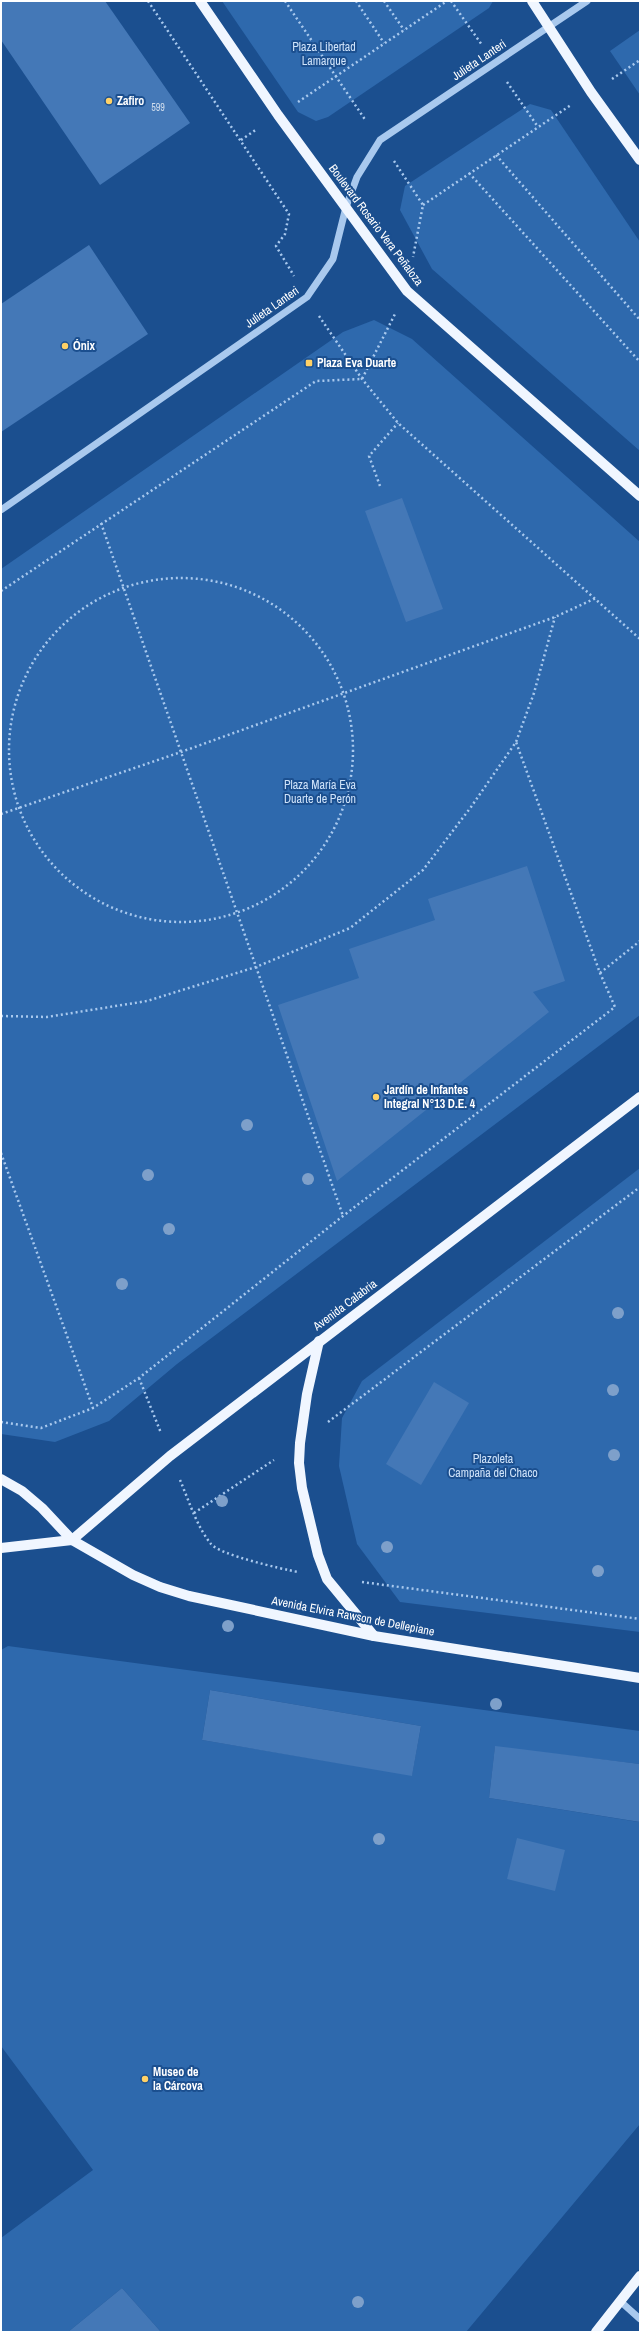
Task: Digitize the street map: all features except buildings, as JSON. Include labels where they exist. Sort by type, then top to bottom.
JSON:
[{"type":"main road","name":"Boulevard Rosario Vera Peñaloza","points":[[200,1],[278,116],[407,291],[640,496]]},
{"type":"main road","points":[[532,1],[591,92],[640,160]]},
{"type":"main road","name":"Avenida Calabria","points":[[72,1540],[170,1456],[640,1097]]},
{"type":"main road","points":[[319,1341],[307,1394],[300,1443],[299,1463],[302,1488],[315,1542],[327,1579],[374,1636]]},
{"type":"main road","name":"Avenida Elvira Rawson de Dellepiane","points":[[1,1479],[22,1491],[42,1508],[72,1540],[133,1575],[160,1587],[190,1596],[374,1636],[640,1678]]},
{"type":"main road","points":[[1,1548],[72,1540]]},
{"type":"main road","points":[[596,2332],[640,2276]]},
{"type":"street","name":"Julieta Lanteri","points":[[1,510],[307,297],[333,259],[346,207],[357,177],[380,140],[587,1]]},
{"type":"street","points":[[620,2301],[640,2319]]},
{"type":"path","points":[[148,1],[289,214],[285,234],[276,246],[307,297],[362,379],[398,423],[596,598],[640,639]]},
{"type":"path","points":[[285,1],[336,76]]},
{"type":"path","points":[[356,1],[384,43]]},
{"type":"path","points":[[384,1],[404,30]]},
{"type":"path","points":[[241,140],[447,1]]},
{"type":"path","points":[[423,205],[640,60]]},
{"type":"path","points":[[496,155],[640,320]]},
{"type":"path","points":[[469,173],[640,362]]},
{"type":"path","points":[[1,591],[316,381],[362,379]]},
{"type":"path","points":[[380,486],[369,456],[398,423]]},
{"type":"path","points":[[101,523],[343,1216]]},
{"type":"path","points":[[166,578],[212,580],[255,594],[293,619],[298,624],[324,653],[344,693],[354,747],[347,800],[324,849],[287,888],[238,914],[196,923],[151,921],[108,906],[70,882],[39,848],[19,808],[10,770],[10,732],[18,694],[31,666],[58,629],[88,605],[124,588],[166,578]]},
{"type":"path","points":[[1,814],[181,752],[555,617],[596,598]]},
{"type":"path","points":[[1,1016],[47,1017],[147,1001],[256,967],[350,928],[423,870],[471,807],[516,742],[534,693],[555,617]]},
{"type":"path","points":[[1,1422],[41,1428],[94,1408],[139,1378],[343,1216],[615,1007],[600,973],[516,742]]},
{"type":"path","points":[[600,973],[640,942]]},
{"type":"path","points":[[1,1153],[94,1408]]},
{"type":"path","points":[[194,1512],[300,1443],[640,1188]]},
{"type":"path","points":[[139,1378],[194,1512],[212,1545],[260,1564],[327,1579],[404,1586],[640,1619]]},
{"type":"green space","name":"Plaza Libertad Lamarque","points":[[222,1],[493,1],[489,8],[328,117],[316,121],[298,112]]},
{"type":"green space","points":[[640,30],[640,95],[610,51]]},
{"type":"green space","points":[[530,104],[551,110],[640,242],[640,451],[432,269],[400,210],[405,186]]},
{"type":"green space","name":"Plaza María Eva Duarte de Perón","points":[[374,320],[412,339],[640,542],[640,1015],[177,1364],[109,1421],[55,1442],[1,1434],[1,569],[343,332]]},
{"type":"green space","name":"Plazoleta Campaña del Chaco","points":[[640,1168],[640,1632],[400,1602],[357,1544],[339,1466],[342,1418],[362,1381]]},
{"type":"green space","points":[[8,1646],[640,1731],[640,1764],[495,1747],[489,1798],[639,1822],[640,2124],[466,2332],[161,2332],[122,2288],[68,2332],[1,2332],[1,2238],[93,2170],[1,2046],[1,1650]],"holes":[[[210,1690],[421,1726],[412,1775],[202,1740]]]},
{"type":"place","name":"Zafiro","points":[[109,101]]},
{"type":"place","name":"Ónix","points":[[65,346]]},
{"type":"place","name":"Plaza Eva Duarte","points":[[309,363]]},
{"type":"place","name":"Jardín de Infantes Integral N°13 D.E. 4","points":[[376,1097]]},
{"type":"place","name":"Museo de la Cárcova","points":[[145,2079]]}]
